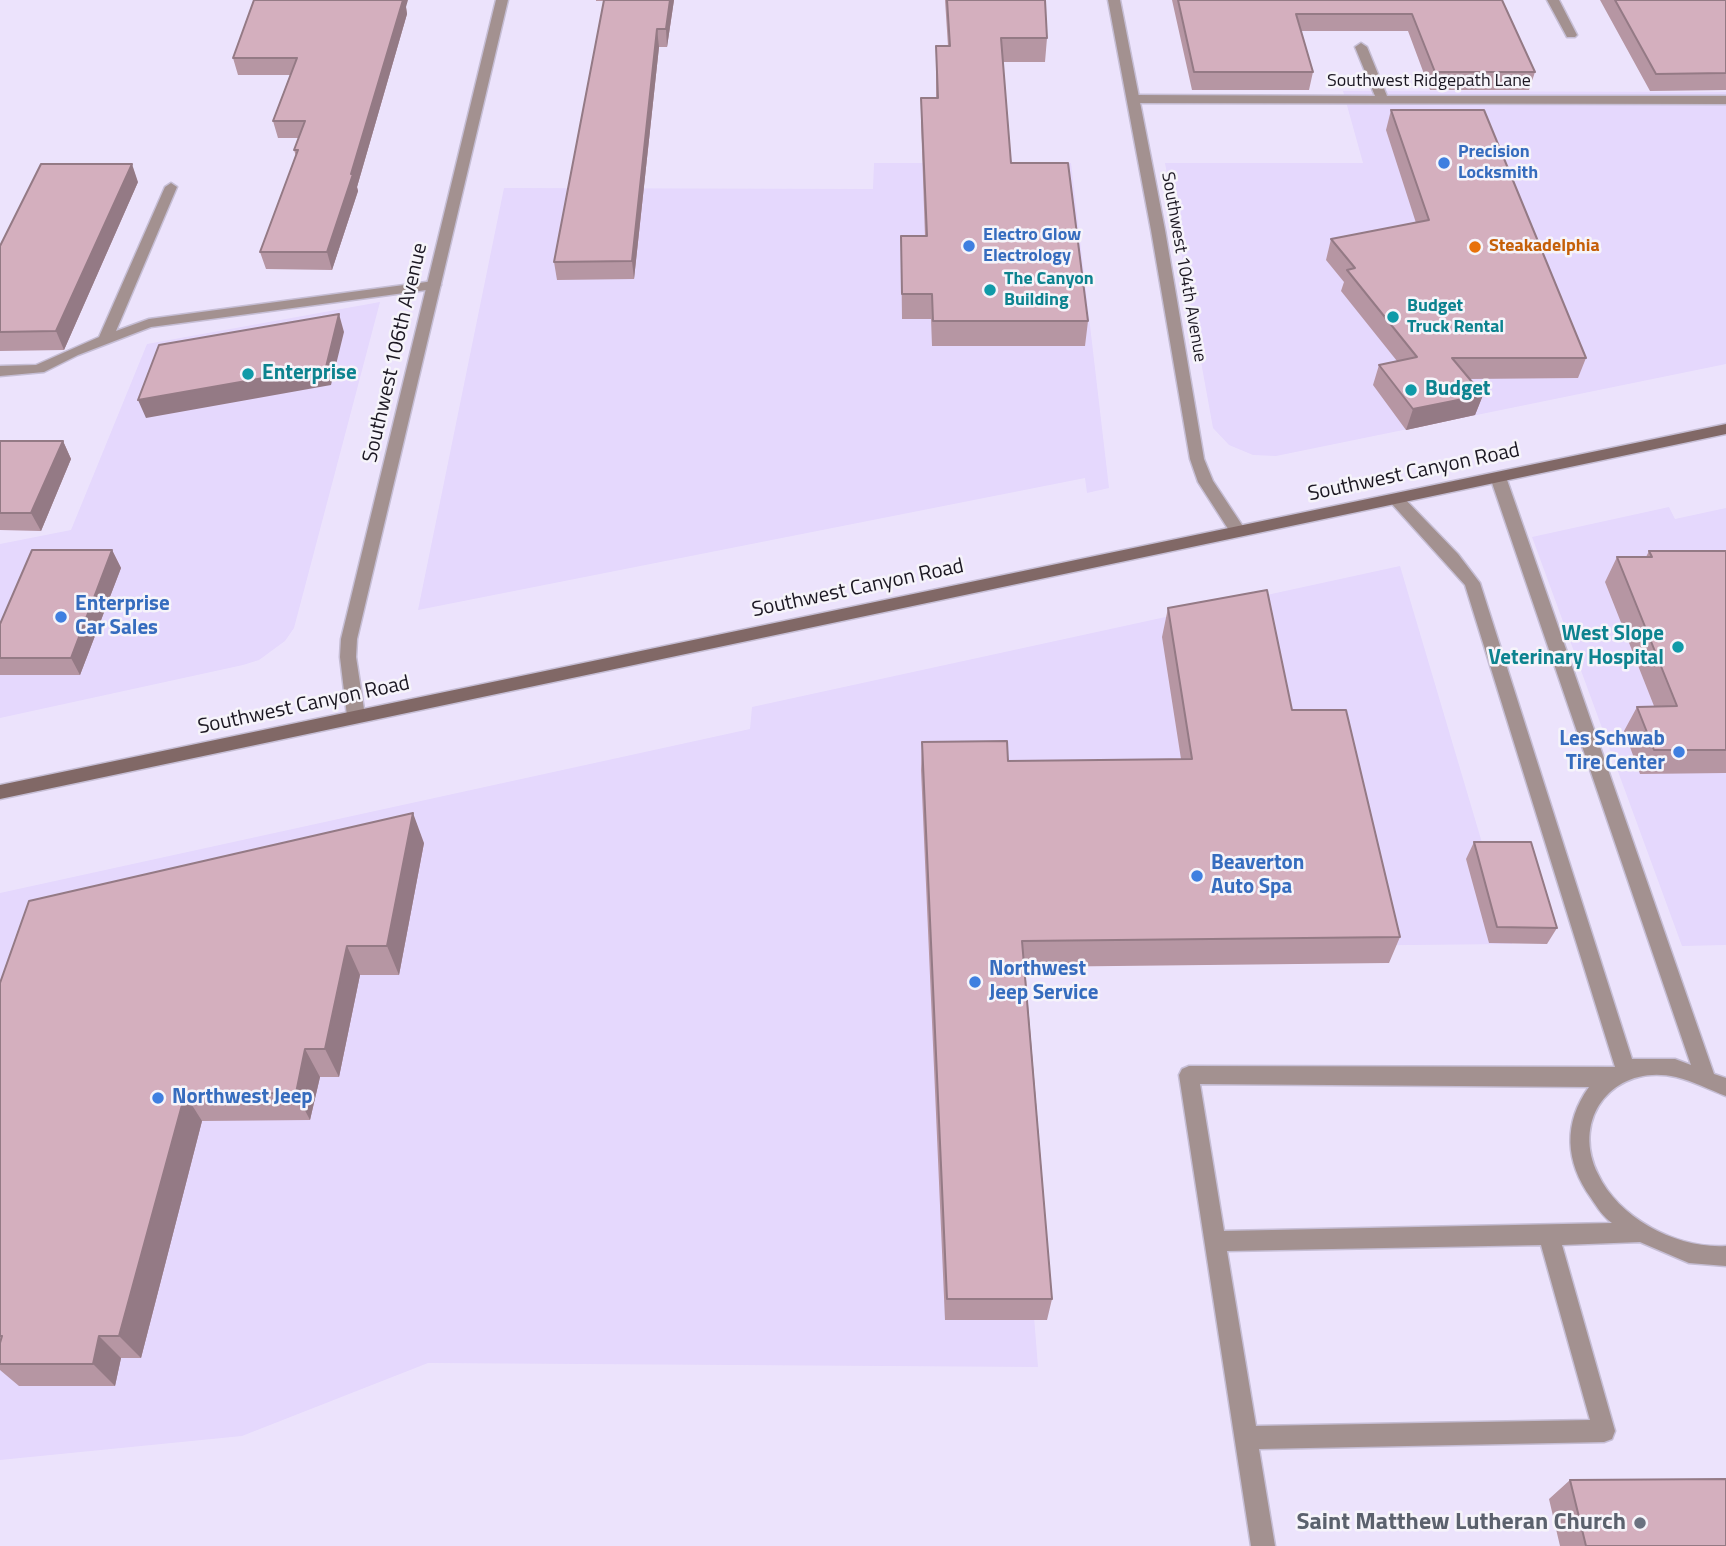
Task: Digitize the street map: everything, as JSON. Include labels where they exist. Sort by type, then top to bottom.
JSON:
[{"type":"main road","name":"Southwest Canyon Road","points":[[0,792],[1726,429]]},
{"type":"street","name":"Southwest 106th Avenue","points":[[356,716],[348,657],[349,639],[502,0]]},
{"type":"street","name":"Southwest 104th Avenue","points":[[1114,0],[1158,230],[1197,459],[1206,482],[1238,531]]},
{"type":"street","points":[[1553,0],[1571,35]]},
{"type":"street","points":[[1361,47],[1382,99]]},
{"type":"street","name":"Southwest Ridgepath Lane","points":[[1133,99],[1726,100]]},
{"type":"street","points":[[105,339],[171,187]]},
{"type":"street","points":[[0,371],[38,369],[149,323],[434,285]]},
{"type":"street","points":[[1498,477],[1705,1076]]},
{"type":"street","points":[[1396,499],[1472,583],[1619,1074]]},
{"type":"street","points":[[1726,1087],[1705,1076],[1677,1067],[1650,1065],[1603,1082],[1587,1101],[1578,1125],[1580,1153],[1590,1182],[1611,1209],[1638,1233],[1674,1250],[1712,1258],[1726,1256]]},
{"type":"street","points":[[1263,1546],[1189,1075],[1619,1074]]},
{"type":"street","points":[[1213,1241],[1638,1233]]},
{"type":"street","points":[[1244,1438],[1604,1432],[1549,1235]]},
{"type":"shaded area","points":[[1343,91],[1726,92],[1726,364],[1276,456],[1253,455],[1229,445],[1213,428],[1165,163],[1363,163]]},
{"type":"shaded area","points":[[874,163],[1071,163],[1109,488],[1087,493],[1085,478],[418,610],[504,188],[873,189]]},
{"type":"shaded area","points":[[380,302],[294,628],[285,641],[259,660],[243,665],[0,718],[0,544],[71,530],[147,344]]},
{"type":"shaded area","points":[[1669,507],[1675,519],[1726,508],[1726,945],[1682,946],[1532,537]]},
{"type":"shaded area","points":[[1400,566],[1512,944],[1005,949],[1038,1367],[428,1363],[242,1436],[0,1460],[0,893],[750,729],[752,707]]},
{"type":"building","points":[[254,0],[403,0],[353,174],[327,252],[260,252],[298,150],[294,150],[305,121],[273,121],[297,58],[233,58]]},
{"type":"building","points":[[604,0],[670,0],[666,29],[657,29],[632,261],[554,262]]},
{"type":"building","points":[[947,0],[1045,0],[1047,38],[1001,38],[1011,163],[1068,163],[1088,321],[933,321],[932,294],[902,294],[901,236],[927,236],[921,98],[938,98],[936,46],[950,46]]},
{"type":"building","points":[[1178,0],[1502,0],[1535,72],[1435,72],[1412,14],[1296,14],[1313,72],[1194,72]]},
{"type":"building","points":[[1615,0],[1726,0],[1726,73],[1656,74]]},
{"type":"building","points":[[1391,110],[1484,110],[1586,358],[1452,358],[1483,395],[1413,409],[1379,365],[1417,357],[1347,270],[1355,268],[1331,239],[1429,220]]},
{"type":"building","points":[[41,164],[132,164],[56,331],[0,332],[0,246]]},
{"type":"building","points":[[339,314],[326,367],[138,400],[159,345]]},
{"type":"building","points":[[0,441],[63,441],[31,513],[0,513]]},
{"type":"building","name":"Enterprise Car Sales","points":[[32,550],[112,550],[71,658],[0,658],[0,624]]},
{"type":"building","points":[[1649,551],[1726,551],[1726,750],[1654,750],[1637,707],[1677,706],[1617,557],[1652,557]]},
{"type":"building","points":[[1267,590],[1292,710],[1346,710],[1400,937],[1022,941],[1052,1299],[947,1299],[922,742],[1007,741],[1008,761],[1192,759],[1168,608]]},
{"type":"building","name":"Northwest Jeep","points":[[413,813],[387,946],[347,946],[325,1049],[305,1049],[296,1093],[185,1094],[119,1336],[99,1336],[93,1364],[0,1364],[0,983],[29,901]]},
{"type":"building","points":[[1474,842],[1531,842],[1557,928],[1497,927]]},
{"type":"building","name":"Saint Matthew Lutheran Church","points":[[1726,1479],[1726,1546],[1586,1546],[1570,1480]]},
{"type":"place","name":"Precision Locksmith","points":[[1444,163]]},
{"type":"place","name":"Electro Glow Electrology","points":[[969,246]]},
{"type":"place","name":"Steakadelphia","points":[[1475,247]]},
{"type":"place","name":"The Canyon Building","points":[[990,290]]},
{"type":"place","name":"Budget Truck Rental","points":[[1393,317]]},
{"type":"place","name":"Enterprise","points":[[248,374]]},
{"type":"place","name":"Budget","points":[[1411,390]]},
{"type":"place","name":"Enterprise Car Sales","points":[[61,617]]},
{"type":"place","name":"West Slope Veterinary Hospital","points":[[1678,647]]},
{"type":"place","name":"Les Schwab Tire Center","points":[[1679,752]]},
{"type":"place","name":"Beaverton Auto Spa","points":[[1197,876]]},
{"type":"place","name":"Northwest Jeep Service","points":[[975,982]]},
{"type":"place","name":"Northwest Jeep","points":[[158,1098]]},
{"type":"place","name":"Saint Matthew Lutheran Church","points":[[1640,1523]]}]
